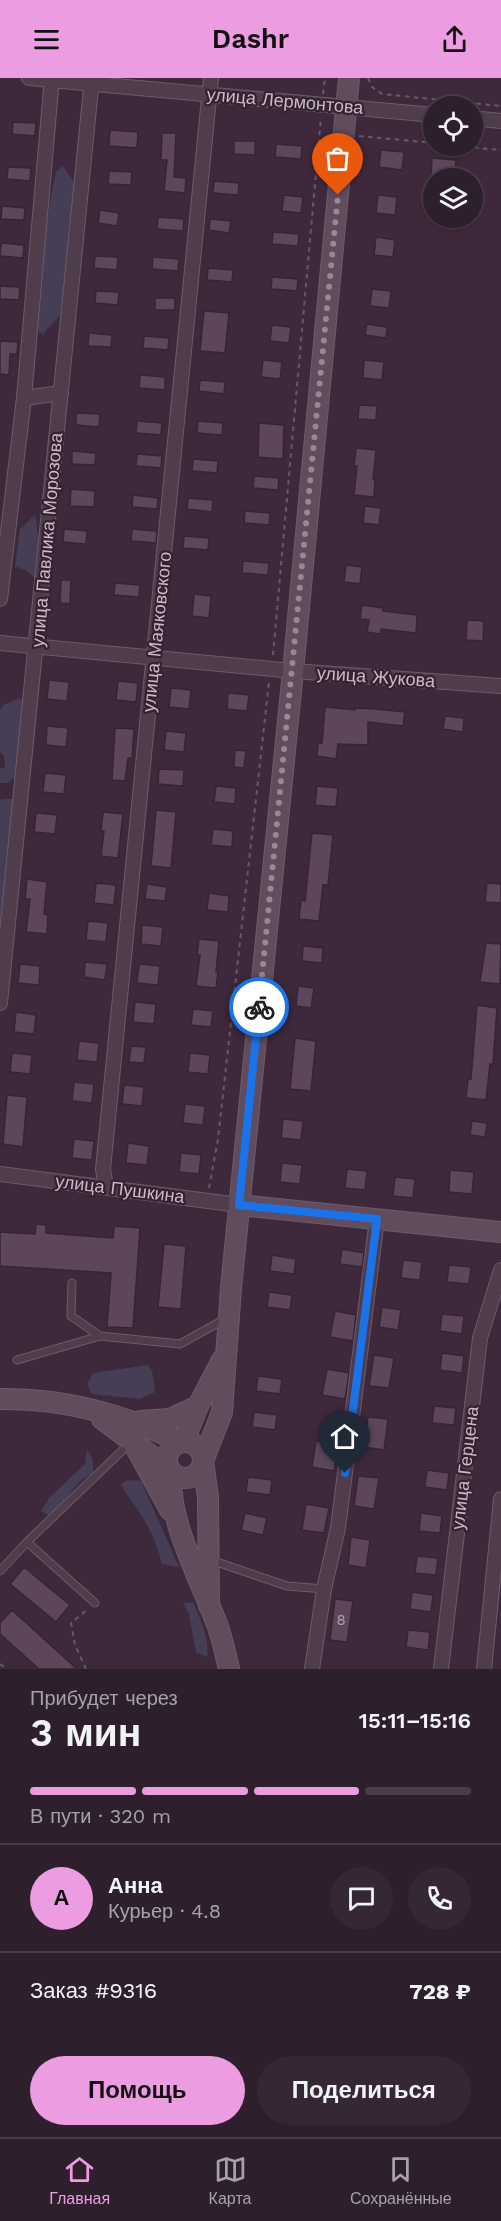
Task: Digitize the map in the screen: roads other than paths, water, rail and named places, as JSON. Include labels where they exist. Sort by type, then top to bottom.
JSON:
[{"type":"main road","points":[[0,1399],[52,1401],[90,1410],[132,1432],[181,1478],[189,1478],[198,1472],[222,1412],[239,1205],[293,671],[349,78]]},
{"type":"main road","points":[[239,1205],[501,1232]]},
{"type":"main road","points":[[227,1350],[182,1441],[169,1450],[166,1462],[170,1470],[170,1489],[178,1523],[216,1620],[229,1669]]},
{"type":"main road","points":[[132,1432],[170,1419],[198,1406]]},
{"type":"main road","points":[[132,1432],[156,1430],[198,1447],[202,1454],[208,1497],[209,1606]]},
{"type":"main road","points":[[132,1432],[152,1481],[178,1523]]},
{"type":"street","name":"улица Лермонтова","points":[[28,78],[91,81],[210,95],[423,113]]},
{"type":"street","name":"улица Маяковского","points":[[106,1187],[103,1169],[211,78]]},
{"type":"street","name":"улица Павлика Морозова","points":[[0,599],[24,398],[52,79]]},
{"type":"street","name":"улица Павлика Морозова","points":[[0,1003],[91,81]]},
{"type":"street","points":[[483,119],[501,121]]},
{"type":"street","points":[[24,398],[61,393]]},
{"type":"street","name":"улица Жукова","points":[[0,643],[293,671],[501,687]]},
{"type":"street","name":"улица Пушкина","points":[[0,1174],[239,1205]]},
{"type":"street","points":[[312,1669],[324,1589],[338,1528],[377,1219]]},
{"type":"street","name":"улица Герцена","points":[[441,1669],[480,1338],[501,1270]]},
{"type":"street","points":[[484,1669],[501,1499]]},
{"type":"lane","points":[[72,1283],[71,1316],[100,1336]]},
{"type":"lane","points":[[17,1360],[100,1336],[180,1344],[229,1317]]},
{"type":"lane","points":[[0,1571],[132,1432]]},
{"type":"lane","points":[[27,1542],[95,1603]]},
{"type":"lane","points":[[209,1559],[287,1586],[324,1589]]}]
